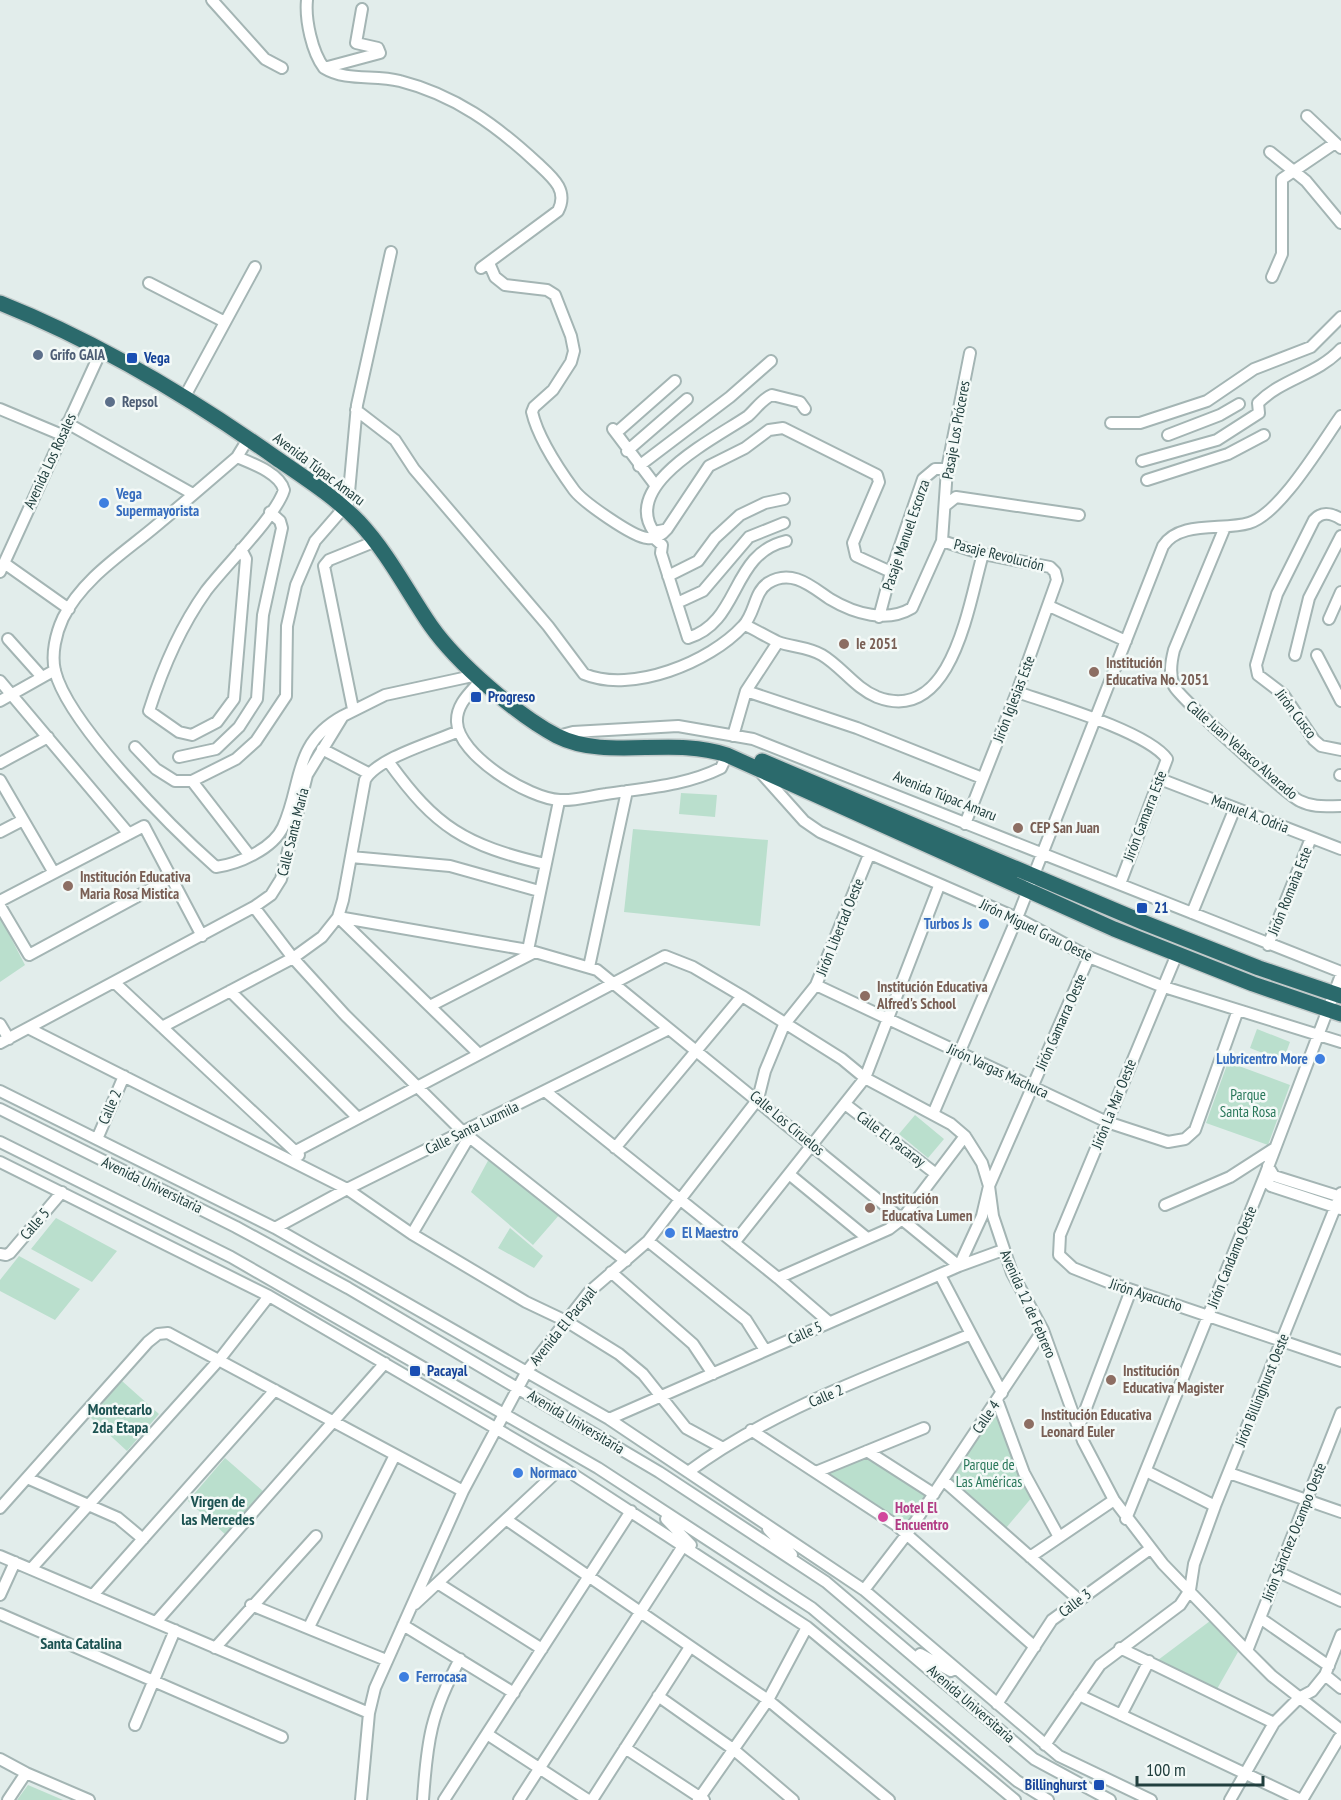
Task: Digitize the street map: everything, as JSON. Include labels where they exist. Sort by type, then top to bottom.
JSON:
[{"type":"highway","name":"Avenida Túpac Amaru","points":[[0,303],[101,351],[184,398],[248,439],[344,507],[376,541],[433,628],[479,677],[540,725],[558,736],[593,746],[695,747],[727,756],[1027,891],[1253,984],[1334,1012]]},
{"type":"highway","name":"Avenida Túpac Amaru","points":[[727,756],[764,761],[1033,876],[1259,968],[1337,995]]},
{"type":"street","points":[[212,0],[265,59],[282,68]]},
{"type":"street","points":[[307,0],[306,8],[316,53],[324,68],[338,75],[399,80],[447,97],[500,129],[554,180],[562,191],[564,201],[558,211],[485,265],[505,285],[547,290],[555,295],[571,336],[574,351],[571,362],[554,390],[534,407],[532,412],[550,451],[575,492],[630,532],[641,537],[654,538],[662,535],[667,529],[710,466],[745,448],[769,430],[783,428],[877,475],[879,482],[853,543],[853,550],[856,556],[891,572]]},
{"type":"street","points":[[324,68],[380,53],[378,48],[356,43],[362,9]]},
{"type":"street","points":[[1272,277],[1282,254],[1281,182],[1292,172],[1338,145],[1307,116]]},
{"type":"street","points":[[1269,152],[1306,181],[1341,223]]},
{"type":"street","points":[[135,747],[156,769],[175,781],[192,781],[236,759],[249,747],[286,696],[287,626],[296,585],[315,541],[348,503],[356,410],[391,252]]},
{"type":"street","points":[[184,398],[255,267]]},
{"type":"street","points":[[149,284],[225,322]]},
{"type":"street","points":[[1111,423],[1140,423],[1207,401],[1254,369],[1311,346],[1341,317]]},
{"type":"street","points":[[1142,461],[1217,440],[1259,413],[1258,403],[1272,389],[1319,368],[1341,349]]},
{"type":"street","name":"Avenida Los Rosales","points":[[2,567],[101,351]]},
{"type":"street","name":"Pasaje Los Próceres","points":[[879,617],[903,613],[912,608],[942,541],[947,469],[970,353]]},
{"type":"street","points":[[639,466],[730,397],[771,361]]},
{"type":"street","points":[[656,486],[627,451],[614,430],[675,381]]},
{"type":"street","points":[[667,529],[654,532],[645,509],[656,486],[701,444],[750,414],[766,398],[777,394],[800,402],[805,409]]},
{"type":"street","points":[[627,451],[687,399]]},
{"type":"street","points":[[1167,435],[1220,415],[1239,404]]},
{"type":"street","points":[[0,409],[62,435]]},
{"type":"street","points":[[356,410],[395,440],[414,469],[548,626],[584,674],[593,678],[621,679],[650,676],[687,665],[724,643],[745,624],[759,594],[768,583],[782,578],[806,582],[831,599],[879,617]]},
{"type":"street","points":[[933,1114],[1017,918],[1163,546],[1175,534],[1249,524],[1272,511],[1341,416]]},
{"type":"street","points":[[67,423],[193,494]]},
{"type":"street","points":[[1146,480],[1228,454],[1264,435]]},
{"type":"street","points":[[248,439],[237,457],[91,579],[63,617],[54,645],[55,670],[63,692],[78,718],[116,764],[216,867],[250,856],[267,846],[283,829],[299,764],[324,726],[342,716]]},
{"type":"street","points":[[237,457],[251,463],[283,484],[282,496],[206,591],[188,620],[154,697],[149,711],[179,732],[192,735],[209,728],[234,699],[246,559],[241,549]]},
{"type":"street","name":"Pasaje Manuel Escorza","points":[[879,617],[891,572],[922,479],[934,469],[947,469]]},
{"type":"street","points":[[946,505],[956,497],[1079,515]]},
{"type":"street","points":[[668,576],[698,561],[715,538],[740,515],[765,503],[784,499]]},
{"type":"street","points":[[179,757],[216,749],[239,727],[257,699],[263,615],[282,528],[280,521],[270,512]]},
{"type":"street","name":"Jirón Cusco","points":[[1341,519],[1329,513],[1318,516],[1314,520],[1277,594],[1256,670],[1258,675],[1283,694],[1314,741],[1321,746],[1341,750]]},
{"type":"street","points":[[677,603],[703,591],[749,537],[784,523]]},
{"type":"street","name":"Calle Juan Velasco Alvarado","points":[[1225,527],[1174,650],[1170,665],[1174,686],[1194,710],[1287,793],[1309,805],[1341,806]]},
{"type":"street","points":[[1295,654],[1309,598],[1341,536]]},
{"type":"street","points":[[654,538],[662,545],[661,553],[688,638],[704,632],[717,621],[750,562],[765,548],[786,541]]},
{"type":"street","points":[[353,709],[324,566],[329,560],[376,541]]},
{"type":"street","name":"Pasaje Revolución","points":[[942,541],[983,554],[1050,567],[1055,572]]},
{"type":"street","points":[[745,624],[778,642],[821,654],[860,687],[877,697],[895,701],[913,699],[929,689],[945,670],[962,640],[983,554]]},
{"type":"street","points":[[2,567],[69,609]]},
{"type":"street","name":"Jirón Iglesias Este","points":[[965,824],[1049,606],[1056,580],[1055,572]]},
{"type":"street","points":[[1329,618],[1341,592]]},
{"type":"street","points":[[1049,606],[1126,641]]},
{"type":"street","points":[[8,639],[42,677]]},
{"type":"street","points":[[733,736],[746,691],[778,642]]},
{"type":"street","points":[[1317,655],[1341,700]]},
{"type":"street","points":[[0,700],[55,670]]},
{"type":"street","points":[[479,677],[459,710],[459,732],[470,750],[500,774],[523,788],[560,801],[689,780],[721,768],[727,756]]},
{"type":"street","name":"Calle Santa María","points":[[5,1041],[202,936],[271,895],[281,879],[304,784],[342,716],[385,695],[479,677]]},
{"type":"street","points":[[0,681],[129,834]]},
{"type":"street","points":[[746,691],[856,728],[982,778]]},
{"type":"street","points":[[1017,692],[1095,719]]},
{"type":"street","name":"Jirón Gamarra Este","points":[[1095,719],[1160,749],[1167,759],[1120,884]]},
{"type":"street","name":"Avenida Túpac Amaru","points":[[558,736],[573,732],[678,726],[768,744],[1341,974]]},
{"type":"street","points":[[162,1026],[293,957],[322,937],[338,917],[368,773],[388,761],[459,732]]},
{"type":"street","points":[[0,763],[48,737]]},
{"type":"street","points":[[322,749],[368,773]]},
{"type":"street","points":[[388,761],[420,804],[451,830],[484,848],[545,864]]},
{"type":"street","name":"Jirón Miguel Grau Oeste","points":[[758,769],[811,827],[870,855],[1017,918],[1089,957],[1161,986],[1341,1042]]},
{"type":"street","name":"Manuel A. Odria","points":[[1160,778],[1341,849]]},
{"type":"street","points":[[0,780],[54,873]]},
{"type":"street","points":[[192,781],[250,856]]},
{"type":"street","points":[[589,967],[627,791]]},
{"type":"street","points":[[430,1006],[531,951],[539,891],[560,801]]},
{"type":"street","points":[[1192,913],[1235,808]]},
{"type":"street","points":[[0,832],[23,820]]},
{"type":"street","points":[[0,901],[144,826],[202,936]]},
{"type":"street","name":"Jirón Romaña Este","points":[[1269,945],[1311,838]]},
{"type":"street","name":"Jirón Libertad Oeste","points":[[784,1025],[816,985],[870,855]]},
{"type":"street","points":[[351,857],[450,866],[539,891]]},
{"type":"street","points":[[0,906],[28,955],[171,878]]},
{"type":"street","points":[[734,1243],[865,1078],[939,886]]},
{"type":"street","points":[[254,907],[293,957],[466,1135],[626,1261]]},
{"type":"street","points":[[338,917],[479,1054]]},
{"type":"street","name":"Calle Los Ciruelos","points":[[338,917],[531,951],[589,967],[697,1049],[959,1266]]},
{"type":"street","name":"Jirón La Mar Oeste","points":[[1059,1255],[1060,1235],[1161,986],[1177,954]]},
{"type":"street","name":"Avenida 12 de Febrero","points":[[613,983],[665,956],[693,967],[842,1059],[865,1078],[951,1124],[964,1136],[982,1163],[1003,1250],[1021,1293],[1043,1330],[1078,1429],[1113,1500],[1150,1549],[1247,1652],[1340,1734]]},
{"type":"street","name":"Jirón Gamarra Oeste","points":[[959,1266],[982,1216],[989,1185],[1089,957]]},
{"type":"street","name":"Jirón Candamo Oeste","points":[[1126,1519],[1267,1171],[1318,1034],[1334,1012],[1341,974]]},
{"type":"street","points":[[114,982],[296,1151],[316,1173]]},
{"type":"street","points":[[296,1151],[613,983]]},
{"type":"street","name":"Jirón Vargas Machuca","points":[[816,985],[886,1020],[1107,1122],[1168,1142],[1185,1139],[1194,1130],[1238,1010]]},
{"type":"street","points":[[230,991],[358,1118]]},
{"type":"street","points":[[615,1148],[742,996]]},
{"type":"street","points":[[0,1024],[5,1041]]},
{"type":"street","name":"Avenida El Pacayal","points":[[361,1800],[369,1713],[375,1688],[463,1491],[495,1426],[527,1371],[589,1292],[648,1241],[758,1099],[765,1071],[784,1025]]},
{"type":"street","points":[[30,1029],[347,1189],[412,1234],[526,1302],[566,1321],[632,1364],[686,1428],[721,1447]]},
{"type":"street","name":"Calle Santa Luzmila","points":[[275,1228],[347,1189],[466,1135],[545,1091],[669,1029]]},
{"type":"street","name":"Calle 2","points":[[97,1139],[124,1076]]},
{"type":"street","points":[[0,1091],[275,1228],[609,1419],[755,1515],[805,1568]]},
{"type":"street","points":[[545,1091],[778,1278],[828,1322]]},
{"type":"street","name":"Calle El Pacaray","points":[[845,1104],[936,1174]]},
{"type":"street","name":"Avenida Universitaria","points":[[0,1109],[236,1227],[517,1387],[659,1472],[826,1582],[1034,1759],[1110,1800]]},
{"type":"street","points":[[412,1234],[466,1135]]},
{"type":"street","points":[[778,1278],[889,1229],[902,1219],[964,1136]]},
{"type":"street","name":"Avenida Universitaria","points":[[0,1142],[301,1295],[598,1468],[812,1608],[1017,1781],[1048,1800]]},
{"type":"street","points":[[1166,1205],[1230,1177],[1275,1148]]},
{"type":"street","points":[[0,1162],[185,1252],[269,1296],[562,1467],[807,1627],[842,1654],[1007,1798]]},
{"type":"street","points":[[1267,1171],[1266,1181],[1271,1186],[1339,1200]]},
{"type":"street","points":[[789,1174],[867,1238]]},
{"type":"street","name":"Calle 5","points":[[3,1255],[62,1192]]},
{"type":"street","name":"Jirón Billinghurst Oeste","points":[[1190,1590],[1194,1564],[1215,1506],[1339,1200]]},
{"type":"street","points":[[147,1215],[185,1252]]},
{"type":"street","points":[[648,1241],[746,1320],[765,1350]]},
{"type":"street","name":"Calle 5","points":[[609,1419],[828,1322],[959,1266],[1003,1250]]},
{"type":"street","name":"Jirón Ayacucho","points":[[1059,1255],[1073,1269],[1341,1361]]},
{"type":"street","points":[[348,1270],[396,1317]]},
{"type":"street","points":[[612,1272],[693,1344],[713,1374]]},
{"type":"street","points":[[940,1275],[971,1334],[999,1396],[1024,1473],[1059,1537]]},
{"type":"street","points":[[1078,1429],[1131,1290]]},
{"type":"street","points":[[31,1569],[219,1360],[269,1296]]},
{"type":"street","name":"Calle 4","points":[[864,1590],[907,1534],[1043,1330]]},
{"type":"street","points":[[0,1508],[158,1334],[168,1333],[463,1491]]},
{"type":"street","name":"Calle 2","points":[[688,1472],[721,1447],[750,1430],[971,1334]]},
{"type":"street","points":[[156,1622],[385,1363]]},
{"type":"street","points":[[93,1595],[275,1390]]},
{"type":"street","name":"Jirón Sánchez Ocampo Oeste","points":[[1247,1652],[1341,1413]]},
{"type":"street","points":[[816,1472],[924,1428]]},
{"type":"street","points":[[750,1430],[907,1534],[1035,1647]]},
{"type":"street","points":[[867,1451],[934,1494]]},
{"type":"street","points":[[309,1627],[395,1455]]},
{"type":"street","points":[[412,1607],[562,1467]]},
{"type":"street","points":[[1146,1471],[1215,1506]]},
{"type":"street","points":[[1229,1473],[1341,1512]]},
{"type":"street","points":[[27,1478],[118,1518],[143,1539]]},
{"type":"street","points":[[943,1480],[1078,1599]]},
{"type":"street","points":[[1030,1557],[1113,1500]]},
{"type":"street","points":[[654,1506],[705,1560]]},
{"type":"street","points":[[444,1800],[631,1511]]},
{"type":"street","name":"Avenida Universitaria","points":[[755,1515],[864,1590],[1045,1745],[1075,1765],[1151,1800]]},
{"type":"street","points":[[507,1520],[768,1700],[889,1800]]},
{"type":"street","points":[[215,1648],[251,1605],[280,1579],[316,1536]]},
{"type":"street","points":[[519,1800],[683,1546]]},
{"type":"street","name":"Calle 3","points":[[997,1704],[1052,1620],[1150,1549]]},
{"type":"street","points":[[0,1556],[369,1713]]},
{"type":"street","points":[[0,1595],[15,1562]]},
{"type":"street","points":[[1278,1572],[1341,1601]]},
{"type":"street","points":[[439,1584],[542,1649]]},
{"type":"street","points":[[1045,1745],[1100,1665],[1180,1605],[1190,1590]]},
{"type":"street","points":[[251,1605],[386,1660]]},
{"type":"street","points":[[0,1614],[282,1737]]},
{"type":"street","points":[[1260,1618],[1327,1670],[1341,1688]]},
{"type":"street","points":[[403,1624],[514,1693]]},
{"type":"street","points":[[625,1748],[701,1799],[768,1700],[807,1627]]},
{"type":"street","points":[[135,1725],[175,1630]]},
{"type":"street","points":[[1230,1800],[1246,1776],[1274,1723],[1299,1698],[1312,1692],[1327,1670],[1341,1635]]},
{"type":"street","points":[[897,1641],[972,1683]]},
{"type":"street","points":[[487,1734],[590,1800],[690,1647]]},
{"type":"street","points":[[1120,1648],[1274,1723]]},
{"type":"street","points":[[842,1654],[905,1687]]},
{"type":"street","points":[[423,1800],[426,1744],[440,1696],[460,1659]]},
{"type":"street","points":[[1121,1715],[1149,1661]]},
{"type":"street","points":[[1079,1695],[1246,1776],[1302,1800],[1340,1734]]},
{"type":"street","points":[[658,1696],[733,1749],[793,1800]]},
{"type":"street","points":[[0,1759],[26,1773],[89,1800]]},
{"type":"street","points":[[8,1800],[26,1773]]},
{"type":"green space","points":[[681,793],[717,795],[715,817],[679,814]]},
{"type":"green space","points":[[633,829],[768,840],[760,926],[624,912]]},
{"type":"green space","points":[[0,917],[25,965],[0,982]]},
{"type":"green space","points":[[1257,1029],[1290,1042],[1283,1061],[1250,1048]]},
{"type":"green space","name":"Parque Santa Rosa","points":[[1228,1062],[1290,1085],[1268,1145],[1206,1123]]},
{"type":"green space","points":[[915,1115],[944,1139],[928,1158],[899,1134]]},
{"type":"green space","points":[[490,1157],[560,1214],[533,1245],[471,1192]]},
{"type":"green space","points":[[56,1218],[117,1251],[92,1282],[31,1249]]},
{"type":"green space","points":[[510,1228],[543,1256],[534,1268],[498,1248]]},
{"type":"green space","points":[[19,1256],[80,1289],[55,1320],[0,1291],[0,1280]]},
{"type":"green space","points":[[122,1381],[159,1414],[127,1451],[90,1417]]},
{"type":"green space","name":"Parque de Las Américas","points":[[996,1408],[1033,1496],[1006,1528],[949,1478]]},
{"type":"green space","points":[[866,1455],[926,1495],[907,1527],[826,1472]]},
{"type":"green space","points":[[225,1458],[264,1492],[226,1535],[188,1501]]},
{"type":"green space","points":[[1210,1621],[1238,1652],[1217,1689],[1158,1660]]},
{"type":"green space","points":[[28,1785],[63,1800],[17,1800]]},
{"type":"place","name":"Grifo GAIA","points":[[38,355]]},
{"type":"place","name":"Vega","points":[[132,358]]},
{"type":"place","name":"Repsol","points":[[110,402]]},
{"type":"place","name":"Vega Supermayorista","points":[[104,503]]},
{"type":"place","name":"Ie 2051","points":[[844,644]]},
{"type":"place","name":"Institución Educativa No. 2051","points":[[1094,672]]},
{"type":"place","name":"Progreso","points":[[476,697]]},
{"type":"place","name":"CEP San Juan","points":[[1018,828]]},
{"type":"place","name":"Institución Educativa Maria Rosa Mistica","points":[[68,886]]},
{"type":"place","name":"21","points":[[1142,908]]},
{"type":"place","name":"Turbos Js","points":[[984,924]]},
{"type":"place","name":"Institución Educativa Alfred's School","points":[[865,996]]},
{"type":"place","name":"Lubricentro More","points":[[1320,1059]]},
{"type":"place","name":"Institución Educativa Lumen","points":[[870,1208]]},
{"type":"place","name":"El Maestro","points":[[670,1233]]},
{"type":"place","name":"Pacayal","points":[[415,1371]]},
{"type":"place","name":"Institución Educativa Magister","points":[[1111,1380]]},
{"type":"place","name":"Institución Educativa Leonard Euler","points":[[1029,1424]]},
{"type":"place","name":"Normaco","points":[[518,1473]]},
{"type":"place","name":"Hotel El Encuentro","points":[[883,1517]]},
{"type":"place","name":"Ferrocasa","points":[[404,1677]]},
{"type":"place","name":"Billinghurst","points":[[1099,1785]]},
{"type":"district","name":"Montecarlo 2da Etapa","points":[[120,1418]]},
{"type":"district","name":"Virgen de las Mercedes","points":[[218,1510]]},
{"type":"district","name":"Santa Catalina","points":[[81,1643]]}]
